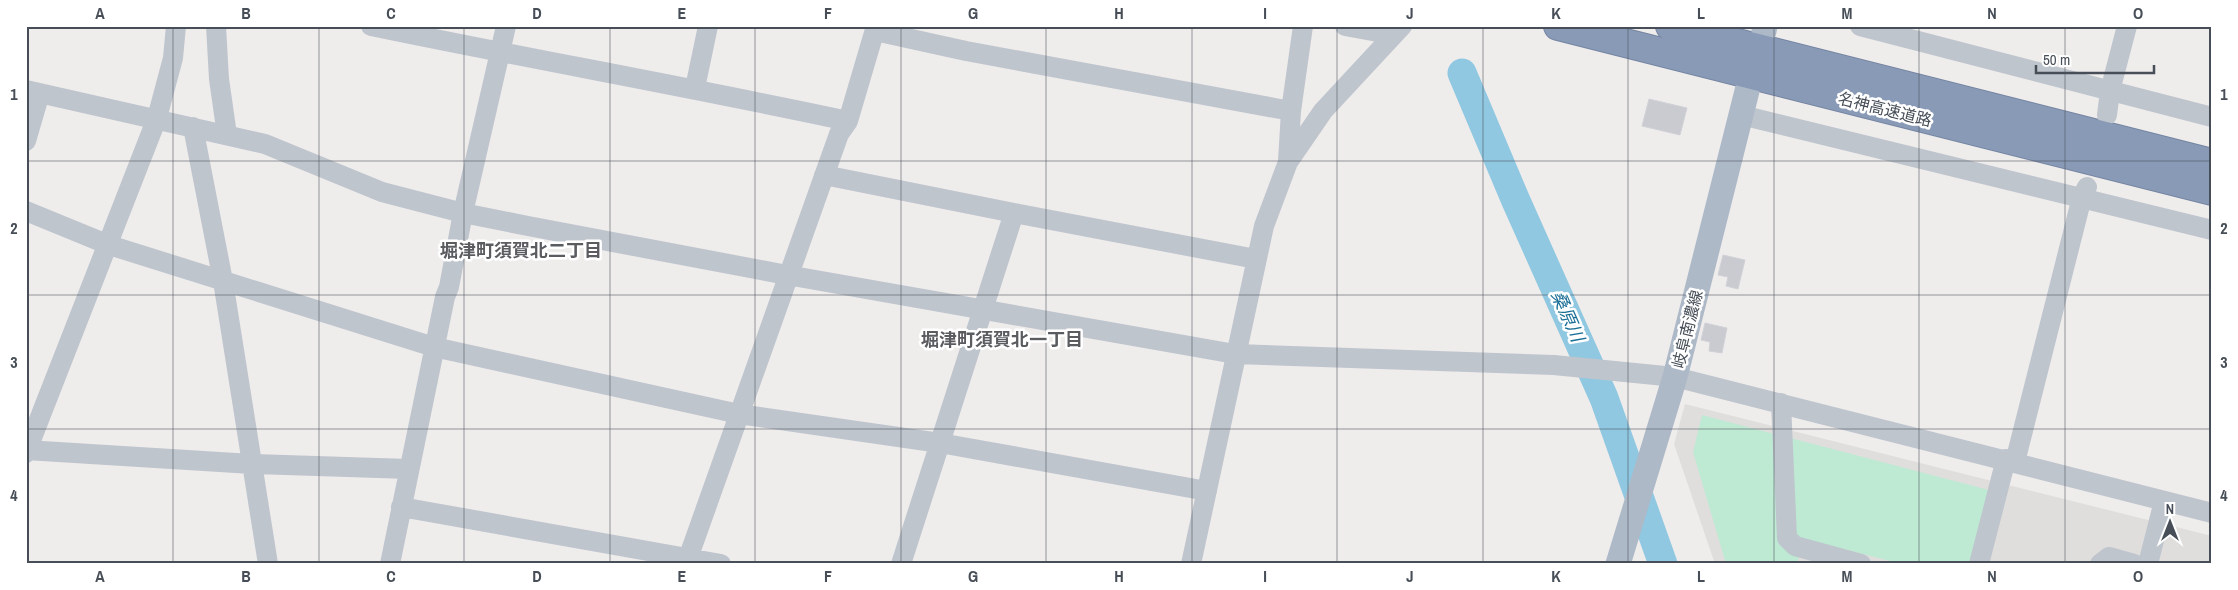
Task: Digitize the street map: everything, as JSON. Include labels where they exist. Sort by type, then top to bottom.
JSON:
[{"type":"highway","name":"名神高速道路","points":[[1558,26],[2212,191]]},
{"type":"highway","name":"名神高速道路","points":[[1670,26],[2212,163]]},
{"type":"main road","name":"岐阜南濃線","points":[[1618,564],[1675,377],[1747,91]]},
{"type":"street","points":[[176,26],[173,58],[157,118],[27,451],[252,464],[409,469]]},
{"type":"street","points":[[216,26],[219,79],[227,135]]},
{"type":"street","points":[[371,26],[500,53],[695,88],[848,121]]},
{"type":"street","points":[[390,564],[434,347],[506,26]]},
{"type":"street","points":[[695,88],[708,26]]},
{"type":"street","points":[[1288,162],[1291,111],[1303,26]]},
{"type":"street","points":[[1345,26],[1398,30]]},
{"type":"street","points":[[1860,26],[2212,117]]},
{"type":"street","points":[[2106,115],[2110,91],[2127,26]]},
{"type":"street","points":[[687,561],[787,275],[839,134],[848,121],[876,29],[966,51],[1291,111]]},
{"type":"street","points":[[1191,564],[1256,259],[1264,226],[1288,162],[1323,111],[1398,30]]},
{"type":"street","points":[[26,140],[33,91],[265,144],[382,192],[463,213],[787,275],[1235,354],[1554,365],[1675,377],[2212,513]]},
{"type":"street","points":[[1741,115],[2084,192],[2212,230]]},
{"type":"street","points":[[194,127],[223,281],[268,564]]},
{"type":"street","points":[[824,175],[1256,259]]},
{"type":"street","points":[[1979,564],[2011,461],[2084,192]]},
{"type":"street","points":[[26,212],[109,245],[434,347],[739,414],[940,443],[1207,491]]},
{"type":"street","points":[[901,564],[1014,213]]},
{"type":"street","points":[[1781,403],[1787,538],[1795,546],[1860,564]]},
{"type":"street","points":[[2148,564],[2164,501]]},
{"type":"street","points":[[401,507],[687,561],[721,564]]},
{"type":"street","points":[[2100,564],[2109,557],[2134,564]]},
{"type":"shaded area","points":[[1685,404],[2212,536],[2212,564],[1715,564],[1674,444]]},
{"type":"green space","points":[[1702,415],[1989,490],[1970,564],[1902,564],[1804,539],[1797,564],[1726,564],[1693,452]]},
{"type":"building","points":[[1649,99],[1687,108],[1680,135],[1642,126]]},
{"type":"building","points":[[1723,255],[1745,260],[1738,289],[1726,286],[1728,277],[1718,275]]},
{"type":"building","points":[[1705,323],[1727,328],[1722,353],[1709,351],[1710,342],[1701,340]]},
{"type":"waterway","name":"桑原川","points":[[1462,73],[1516,201],[1604,398],[1663,564]]},
{"type":"district","name":"堀津町須賀北二丁目","points":[[521,250]]},
{"type":"district","name":"堀津町須賀北一丁目","points":[[1002,339]]}]
